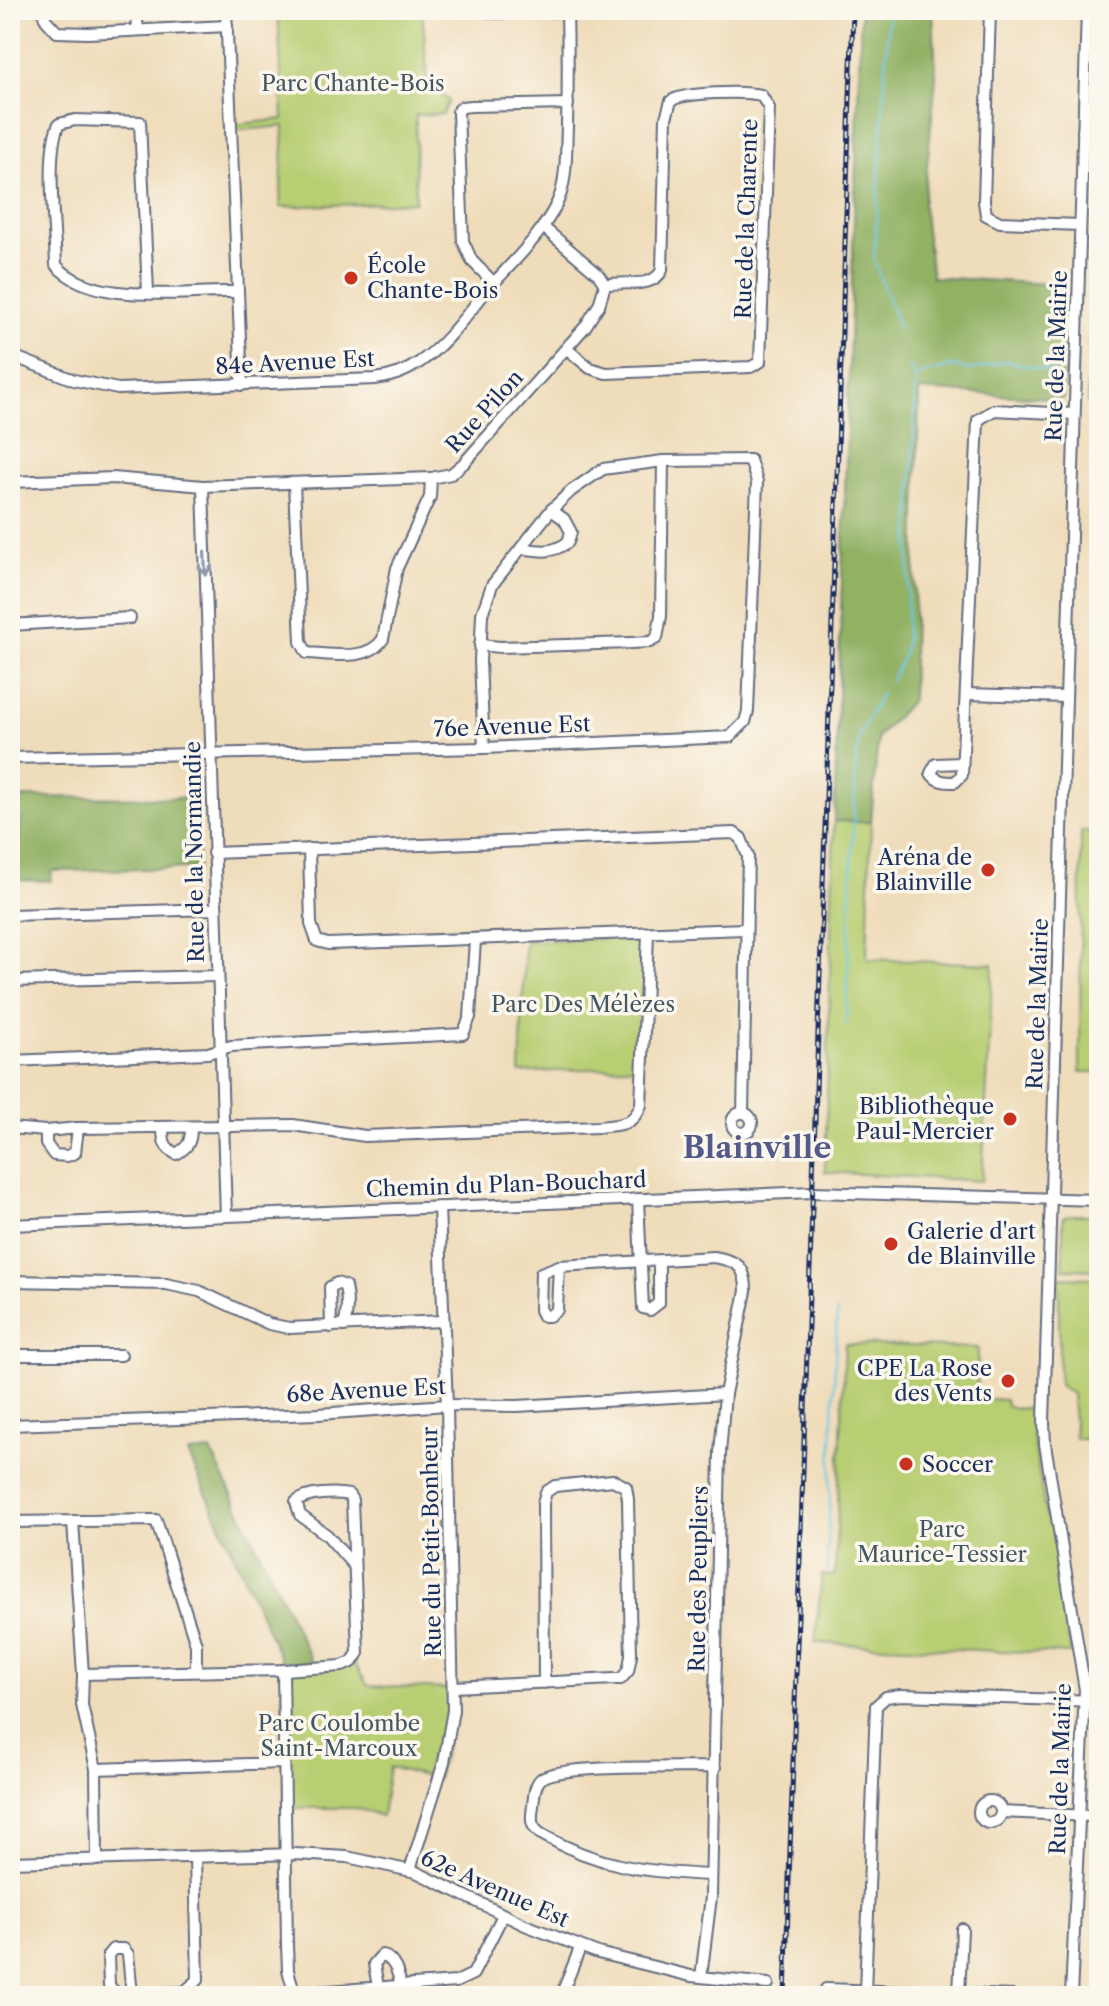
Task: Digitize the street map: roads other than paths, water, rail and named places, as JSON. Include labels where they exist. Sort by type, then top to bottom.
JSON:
[{"type":"street","points":[[42,10],[57,32],[227,26]]},
{"type":"street","points":[[136,10],[138,30]]},
{"type":"street","points":[[226,10],[242,385]]},
{"type":"street","points":[[478,10],[496,13],[567,10]]},
{"type":"street","name":"84e Avenue Est","points":[[10,355],[68,378],[111,388],[375,379],[399,374],[434,351],[543,227],[555,208],[563,184],[568,104],[567,10]]},
{"type":"street","points":[[990,10],[985,212],[992,220],[1000,222],[1080,225]]},
{"type":"street","name":"Rue de la Mairie","points":[[1071,1996],[1092,1816],[1085,1701],[1044,1430],[1087,10]]},
{"type":"street","name":"Rue de la Charente","points":[[567,349],[587,366],[606,373],[751,367],[760,362],[769,108],[761,95],[683,96],[671,101],[667,114],[662,270],[650,282],[605,285]]},
{"type":"street","points":[[494,283],[472,261],[463,241],[458,111],[471,106],[568,104]]},
{"type":"street","points":[[148,292],[140,122],[75,120],[59,124],[53,136],[52,157],[56,265],[63,273],[118,293],[238,292]]},
{"type":"street","points":[[1083,131],[1099,131]]},
{"type":"street","points":[[543,227],[598,274],[605,285]]},
{"type":"street","name":"Rue Pilon","points":[[431,478],[451,474],[464,463],[567,349],[595,314],[605,285]]},
{"type":"street","points":[[962,763],[978,420],[994,410],[1074,414]]},
{"type":"street","name":"76e Avenue Est","points":[[10,758],[484,748],[730,737],[745,722],[748,711],[757,482],[750,460],[663,461]]},
{"type":"street","points":[[480,645],[600,644],[650,642],[657,638],[661,616],[663,461],[603,469],[571,491],[551,510],[492,585],[482,614],[480,645],[484,748]]},
{"type":"street","points":[[10,482],[113,478],[203,486],[431,478],[430,497],[397,568],[383,639],[369,653],[307,653],[301,642],[294,483]]},
{"type":"street","name":"Rue de la Normandie","points":[[203,486],[226,1216]]},
{"type":"street","points":[[521,548],[545,552],[558,550],[568,542],[571,532],[564,519],[551,510]]},
{"type":"street","points":[[10,625],[130,618]]},
{"type":"street","points":[[966,694],[1066,697]]},
{"type":"street","points":[[213,853],[734,833],[741,838],[748,856],[743,1113]]},
{"type":"street","points":[[309,849],[311,924],[317,941],[328,944],[745,929]]},
{"type":"street","points":[[10,915],[215,909]]},
{"type":"street","points":[[10,1128],[46,1131],[293,1125],[365,1136],[599,1127],[625,1123],[636,1118],[641,1105],[648,934]]},
{"type":"street","points":[[10,1061],[208,1053],[231,1046],[463,1034],[470,1017],[475,940]]},
{"type":"street","points":[[10,981],[217,976]]},
{"type":"street","points":[[163,1127],[164,1142],[176,1154],[191,1142],[191,1127]]},
{"type":"street","points":[[46,1131],[46,1144],[54,1155],[67,1156],[75,1153],[78,1128]]},
{"type":"street","name":"Chemin du Plan-Bouchard","points":[[10,1225],[836,1192],[1099,1200]]},
{"type":"street","points":[[638,1199],[643,1308],[650,1310],[659,1303],[659,1262]]},
{"type":"street","name":"Rue du Petit-Bonheur","points":[[410,1870],[444,1762],[453,1710],[447,1405],[439,1207]]},
{"type":"street","name":"Rue des Peupliers","points":[[559,1266],[714,1257],[732,1260],[746,1280],[725,1394],[720,1453],[715,1767],[709,1921],[701,1977]]},
{"type":"street","points":[[10,1281],[166,1284],[199,1291],[269,1324],[289,1328],[443,1321]]},
{"type":"street","points":[[331,1327],[330,1287],[337,1283],[345,1286],[347,1293],[348,1310],[344,1326]]},
{"type":"street","points":[[10,1355],[121,1355]]},
{"type":"street","name":"68e Avenue Est","points":[[10,1425],[318,1414],[447,1405],[517,1406],[725,1394]]},
{"type":"street","points":[[454,1687],[544,1683],[621,1679],[628,1671],[631,1656],[628,1499],[626,1487],[613,1480],[555,1486],[546,1492],[543,1503],[544,1683]]},
{"type":"street","points":[[83,1674],[342,1666],[352,1662],[358,1653],[352,1500],[349,1495],[302,1497],[296,1502],[300,1515],[327,1535],[354,1566]]},
{"type":"street","points":[[10,1522],[156,1520],[196,1644],[196,1671]]},
{"type":"street","points":[[73,1521],[83,1674],[82,1705],[96,1769],[97,1860]]},
{"type":"street","points":[[283,1670],[288,1970],[293,1988],[299,1993],[456,1982],[470,1977],[503,1915]]},
{"type":"street","points":[[865,1991],[876,1706],[886,1697],[912,1694],[1099,1701]]},
{"type":"street","points":[[96,1769],[283,1763]]},
{"type":"street","points":[[711,1875],[633,1870],[590,1858],[541,1834],[531,1821],[536,1784],[545,1776],[588,1769],[715,1767]]},
{"type":"street","points":[[1001,1812],[1092,1816]]},
{"type":"street","name":"62e Avenue Est","points":[[10,1862],[285,1854],[341,1856],[410,1870],[580,1948],[648,1967],[701,1977],[768,1984]]},
{"type":"street","points":[[132,1995],[184,1992],[198,1980],[195,1857]]},
{"type":"street","points":[[959,1994],[962,1929]]},
{"type":"street","points":[[561,1996],[580,1948]]},
{"type":"street","points":[[378,1987],[374,1964],[382,1955],[394,1965],[401,1986]]},
{"type":"street","points":[[826,1989],[1013,1996]]},
{"type":"waterway","points":[[889,10],[874,261],[899,329]]},
{"type":"waterway","points":[[917,379],[920,375],[952,366],[971,370],[1007,361],[1058,373]]},
{"type":"waterway","points":[[891,680],[903,657],[906,638],[916,380],[909,365]]},
{"type":"waterway","points":[[846,1024],[856,758],[860,735],[881,693]]},
{"type":"waterway","points":[[827,1571],[837,1311]]},
{"type":"railway","points":[[785,1996],[853,10]]},
{"type":"place","name":"École Chante-Bois","points":[[351,278]]},
{"type":"place","name":"Aréna de Blainville","points":[[988,870]]},
{"type":"place","name":"Bibliothèque Paul-Mercier","points":[[1010,1119]]},
{"type":"place","name":"Galerie d'art de Blainville","points":[[891,1244]]},
{"type":"place","name":"CPE La Rose des Vents","points":[[1008,1381]]},
{"type":"place","name":"Soccer","points":[[906,1464]]},
{"type":"district","name":"Blainville","points":[[757,1148]]},
{"type":"park label","name":"Parc Chante-Bois","points":[[353,83]]},
{"type":"park label","name":"Parc Des Mélèzes","points":[[583,1004]]},
{"type":"park label","name":"Parc Maurice-Tessier","points":[[942,1542]]},
{"type":"park label","name":"Parc Coulombe Saint-Marcoux","points":[[339,1736]]}]
